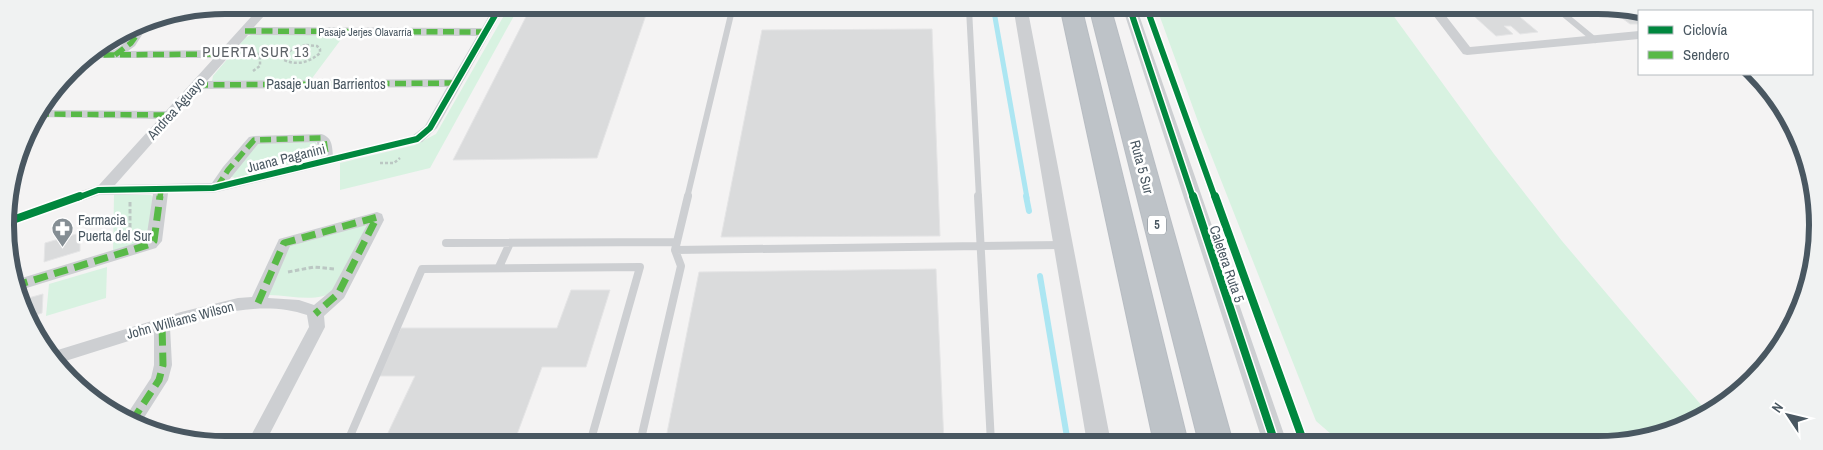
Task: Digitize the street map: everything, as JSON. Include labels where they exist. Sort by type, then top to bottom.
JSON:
[{"type":"highway","points":[[1072,14],[1169,436]]},
{"type":"highway","name":"Ruta 5 Sur","points":[[1101,14],[1214,436]]},
{"type":"street","name":"Andrea Aguayo","points":[[104,189],[260,14]]},
{"type":"street","name":"Juana Paganini","points":[[14,219],[84,194],[104,189],[217,187],[411,142],[422,136],[430,128],[496,14]]},
{"type":"street","points":[[1021,14],[1098,436]]},
{"type":"street","name":"Caletera Ruta 5","points":[[1132,14],[1273,436]]},
{"type":"street","points":[[1438,14],[1467,51],[1638,36]]},
{"type":"street","name":"Pasaje Jerjes Olavarría","points":[[245,31],[485,32]]},
{"type":"street","points":[[115,54],[131,44],[138,33]]},
{"type":"street","points":[[100,55],[221,57]]},
{"type":"street","name":"Pasaje Juan Barrientos","points":[[197,85],[456,83]]},
{"type":"street","points":[[45,114],[170,115]]},
{"type":"street","points":[[217,187],[250,144],[257,140],[321,138],[324,140],[327,160]]},
{"type":"street","points":[[22,284],[151,244],[154,241],[161,189]]},
{"type":"street","points":[[258,302],[284,243],[377,217],[353,266],[333,300],[315,314],[318,321],[317,327],[260,436]]},
{"type":"street","name":"John Williams Wilson","points":[[59,356],[203,312],[238,304],[258,302],[299,306],[315,314]]},
{"type":"street","points":[[135,416],[159,380],[164,365],[162,324]]},
{"type":"lane","points":[[642,436],[680,266],[676,246],[730,14]]},
{"type":"lane","points":[[969,14],[991,436]]},
{"type":"lane","points":[[1563,14],[1595,40]]},
{"type":"lane","points":[[446,243],[981,247],[1064,245]]},
{"type":"lane","points":[[499,268],[510,243]]},
{"type":"lane","points":[[350,436],[422,269],[640,267],[592,436]]},
{"type":"path","points":[[221,57],[290,50],[310,45],[317,46],[320,51],[312,59],[295,63],[286,62],[283,58],[290,50]]},
{"type":"path","points":[[241,85],[250,73],[260,66],[260,58],[265,53]]},
{"type":"path","points":[[129,217],[130,239]]},
{"type":"path","points":[[333,269],[337,261]]},
{"type":"path","points":[[288,272],[292,265]]},
{"type":"path","points":[[270,274],[299,272],[312,266],[324,270],[353,266]]},
{"type":"green space","points":[[505,14],[515,14],[430,168],[340,190],[340,163],[415,145],[436,134]]},
{"type":"green space","points":[[1159,14],[1392,14],[1494,154],[1562,241],[1704,408],[1679,420],[1653,429],[1612,436],[1352,436],[1331,434],[1316,421],[1200,127]]},
{"type":"green space","points":[[345,34],[310,81],[212,81],[213,76],[245,38],[251,35]]},
{"type":"green space","points":[[316,142],[320,154],[314,158],[235,178],[231,176],[257,143]]},
{"type":"green space","points":[[114,195],[151,195],[153,197],[147,240],[113,253]]},
{"type":"green space","points":[[367,225],[336,290],[320,297],[312,298],[269,295],[287,246]]},
{"type":"green space","points":[[107,267],[106,298],[46,316],[49,284]]},
{"type":"building","points":[[527,14],[646,14],[597,158],[453,160]]},
{"type":"building","points":[[1472,14],[1516,14],[1538,32],[1520,34],[1511,26],[1504,26],[1513,34],[1496,36]]},
{"type":"building","points":[[1618,15],[1638,18],[1638,24],[1630,24]]},
{"type":"building","points":[[932,29],[940,236],[721,237],[762,30]]},
{"type":"building","name":"Farmacia Puerta del Sur","points":[[80,233],[80,251],[44,262],[45,243]]},
{"type":"building","points":[[936,269],[944,436],[666,436],[699,272]]},
{"type":"building","points":[[571,290],[610,290],[586,367],[542,367],[516,436],[386,436],[415,376],[376,376],[401,328],[557,328]]},
{"type":"building","points":[[43,294],[42,313],[35,315],[27,298]]},
{"type":"waterway","points":[[994,14],[1027,198]]},
{"type":"waterway","points":[[1026,196],[1029,211]]},
{"type":"waterway","points":[[1040,276],[1067,436]]},
{"type":"marked path","points":[[245,31],[485,32]]},
{"type":"marked path","points":[[115,55],[131,43],[138,33]]},
{"type":"marked path","points":[[99,55],[224,54]]},
{"type":"marked path","points":[[197,85],[456,83]]},
{"type":"marked path","points":[[45,114],[170,115]]},
{"type":"marked path","points":[[217,187],[228,170],[254,140],[321,138],[324,140],[327,161]]},
{"type":"marked path","points":[[22,284],[151,244],[154,241],[161,189]]},
{"type":"marked path","points":[[258,303],[284,243],[377,217],[338,294],[315,314]]},
{"type":"marked path","points":[[135,416],[159,380],[163,365],[162,324]]},
{"type":"cycle path","points":[[14,220],[98,190],[213,188],[417,139],[430,128],[496,14]]},
{"type":"cycle path","points":[[1132,14],[1273,436]]},
{"type":"cycle path","points":[[1149,14],[1301,436]]},
{"type":"place","name":"Farmacia Puerta del Sur","points":[[62,247]]},
{"type":"district","name":"PUERTA SUR 13","points":[[256,51]]}]
